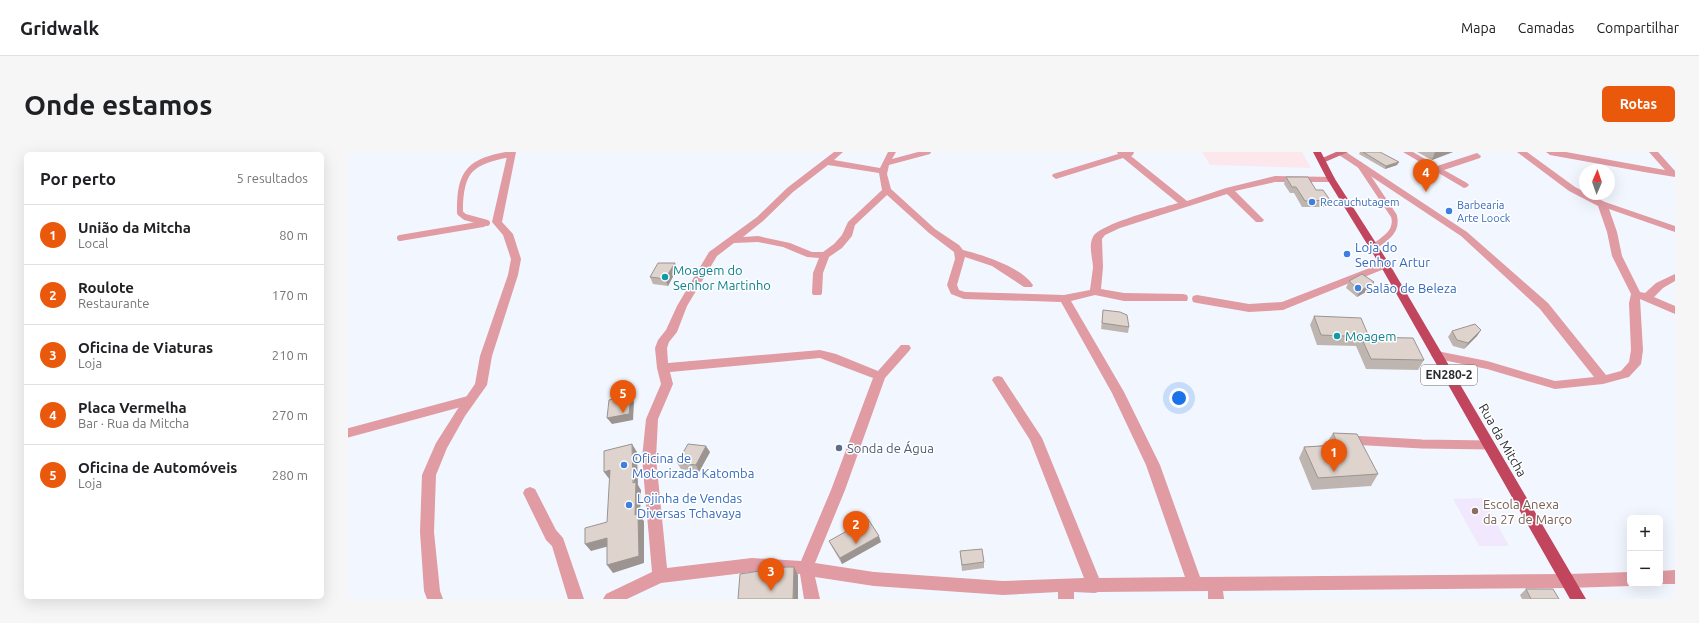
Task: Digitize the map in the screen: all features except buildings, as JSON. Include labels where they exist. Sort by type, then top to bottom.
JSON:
[{"type":"main road","points":[[1320,156],[1343,152]]},
{"type":"main road","name":"Rua da Mitcha","points":[[1320,156],[1331,179],[1385,264],[1578,599]]},
{"type":"street","points":[[660,576],[649,458],[652,419],[667,384],[663,368],[661,348],[664,340],[671,332],[682,306],[713,254],[760,219],[790,190],[839,152]]},
{"type":"street","points":[[892,152],[884,167],[883,181],[887,190],[932,232],[955,247],[959,252],[960,259],[952,285],[955,292],[964,295],[1064,299],[1095,292],[1124,297],[1183,298]]},
{"type":"street","points":[[827,162],[884,167],[927,152]]},
{"type":"street","points":[[1343,152],[1360,165],[1464,234],[1544,306],[1603,380]]},
{"type":"street","points":[[1407,152],[1464,185]]},
{"type":"street","points":[[1521,152],[1572,189],[1602,204],[1675,228]]},
{"type":"street","points":[[1550,152],[1585,156],[1657,172],[1674,174]]},
{"type":"street","points":[[1653,152],[1674,174]]},
{"type":"street","points":[[435,599],[432,591],[427,532],[428,475],[441,447],[481,385],[486,356],[513,275],[516,259],[508,234],[492,222],[511,153]]},
{"type":"street","points":[[1056,176],[1125,153],[1185,204]]},
{"type":"street","points":[[1437,169],[1477,156]]},
{"type":"street","points":[[1095,292],[1098,267],[1096,245],[1097,238],[1102,232],[1229,190],[1275,178],[1331,179]]},
{"type":"street","points":[[817,293],[818,273],[825,255],[838,246],[847,236],[851,224],[887,190]]},
{"type":"street","points":[[1229,190],[1259,220]]},
{"type":"street","points":[[1437,355],[1487,365],[1555,385],[1603,380],[1625,374],[1635,364],[1637,350],[1634,303],[1636,294],[1617,256],[1612,232],[1602,204]]},
{"type":"street","points":[[730,240],[758,239],[786,245],[811,255],[825,255]]},
{"type":"street","points":[[959,252],[981,257],[997,264],[1008,270],[1028,285]]},
{"type":"street","points":[[1198,299],[1249,308],[1283,306],[1385,264]]},
{"type":"street","points":[[1647,298],[1658,286],[1675,278]]},
{"type":"street","points":[[1636,294],[1675,310]]},
{"type":"street","points":[[1064,299],[1118,392],[1153,465],[1195,584]]},
{"type":"street","points":[[812,599],[806,568],[838,490],[880,376],[905,348]]},
{"type":"street","points":[[663,368],[820,354],[832,357],[880,376]]},
{"type":"street","points":[[998,380],[1036,438],[1095,586]]},
{"type":"street","points":[[530,493],[551,535],[558,543],[576,599]]},
{"type":"street","points":[[611,599],[660,576],[752,565],[806,568],[874,579],[1004,593],[1066,592],[1095,586],[1195,584],[1215,592],[1627,579]]},
{"type":"street","points":[[1663,578],[1675,577]]},
{"type":"lane","points":[[492,222],[465,217],[460,212],[460,202],[464,180],[470,168],[478,163],[511,153]]},
{"type":"lane","points":[[1360,165],[1397,222],[1395,228],[1374,246]]},
{"type":"lane","points":[[400,238],[492,222]]},
{"type":"lane","points":[[348,433],[470,400]]},
{"type":"lane","points":[[1342,439],[1422,444],[1490,445]]},
{"type":"shaded area","points":[[1202,152],[1302,152],[1311,168],[1210,165]]},
{"type":"shaded area","name":"Escola Anexa da 27 de Março","points":[[1483,498],[1509,546],[1479,546],[1453,499]]},
{"type":"place","name":"Placa Vermelha","points":[[1426,192]]},
{"type":"place","name":"Recauchutagem","points":[[1312,202]]},
{"type":"place","name":"Barbearia Arte Loock","points":[[1449,211]]},
{"type":"place","name":"Loja do Senhor Artur","points":[[1347,254]]},
{"type":"place","name":"Moagem do Senhor Martinho","points":[[665,277]]},
{"type":"place","name":"Salão de Beleza","points":[[1358,288]]},
{"type":"place","name":"Moagem","points":[[1337,336]]},
{"type":"place","name":"Oficina de Automóveis","points":[[623,413]]},
{"type":"place","name":"Sonda de Água","points":[[839,448]]},
{"type":"place","name":"Oficina de Motorizada Katomba","points":[[624,465]]},
{"type":"place","name":"União da Mitcha","points":[[1334,472]]},
{"type":"place","name":"Lojinha de Vendas Diversas Tchavaya","points":[[629,505]]},
{"type":"place","name":"Escola Anexa da 27 de Março","points":[[1475,511]]},
{"type":"place","name":"Roulote","points":[[856,544]]},
{"type":"place","name":"Oficina de Viaturas","points":[[771,591]]}]
